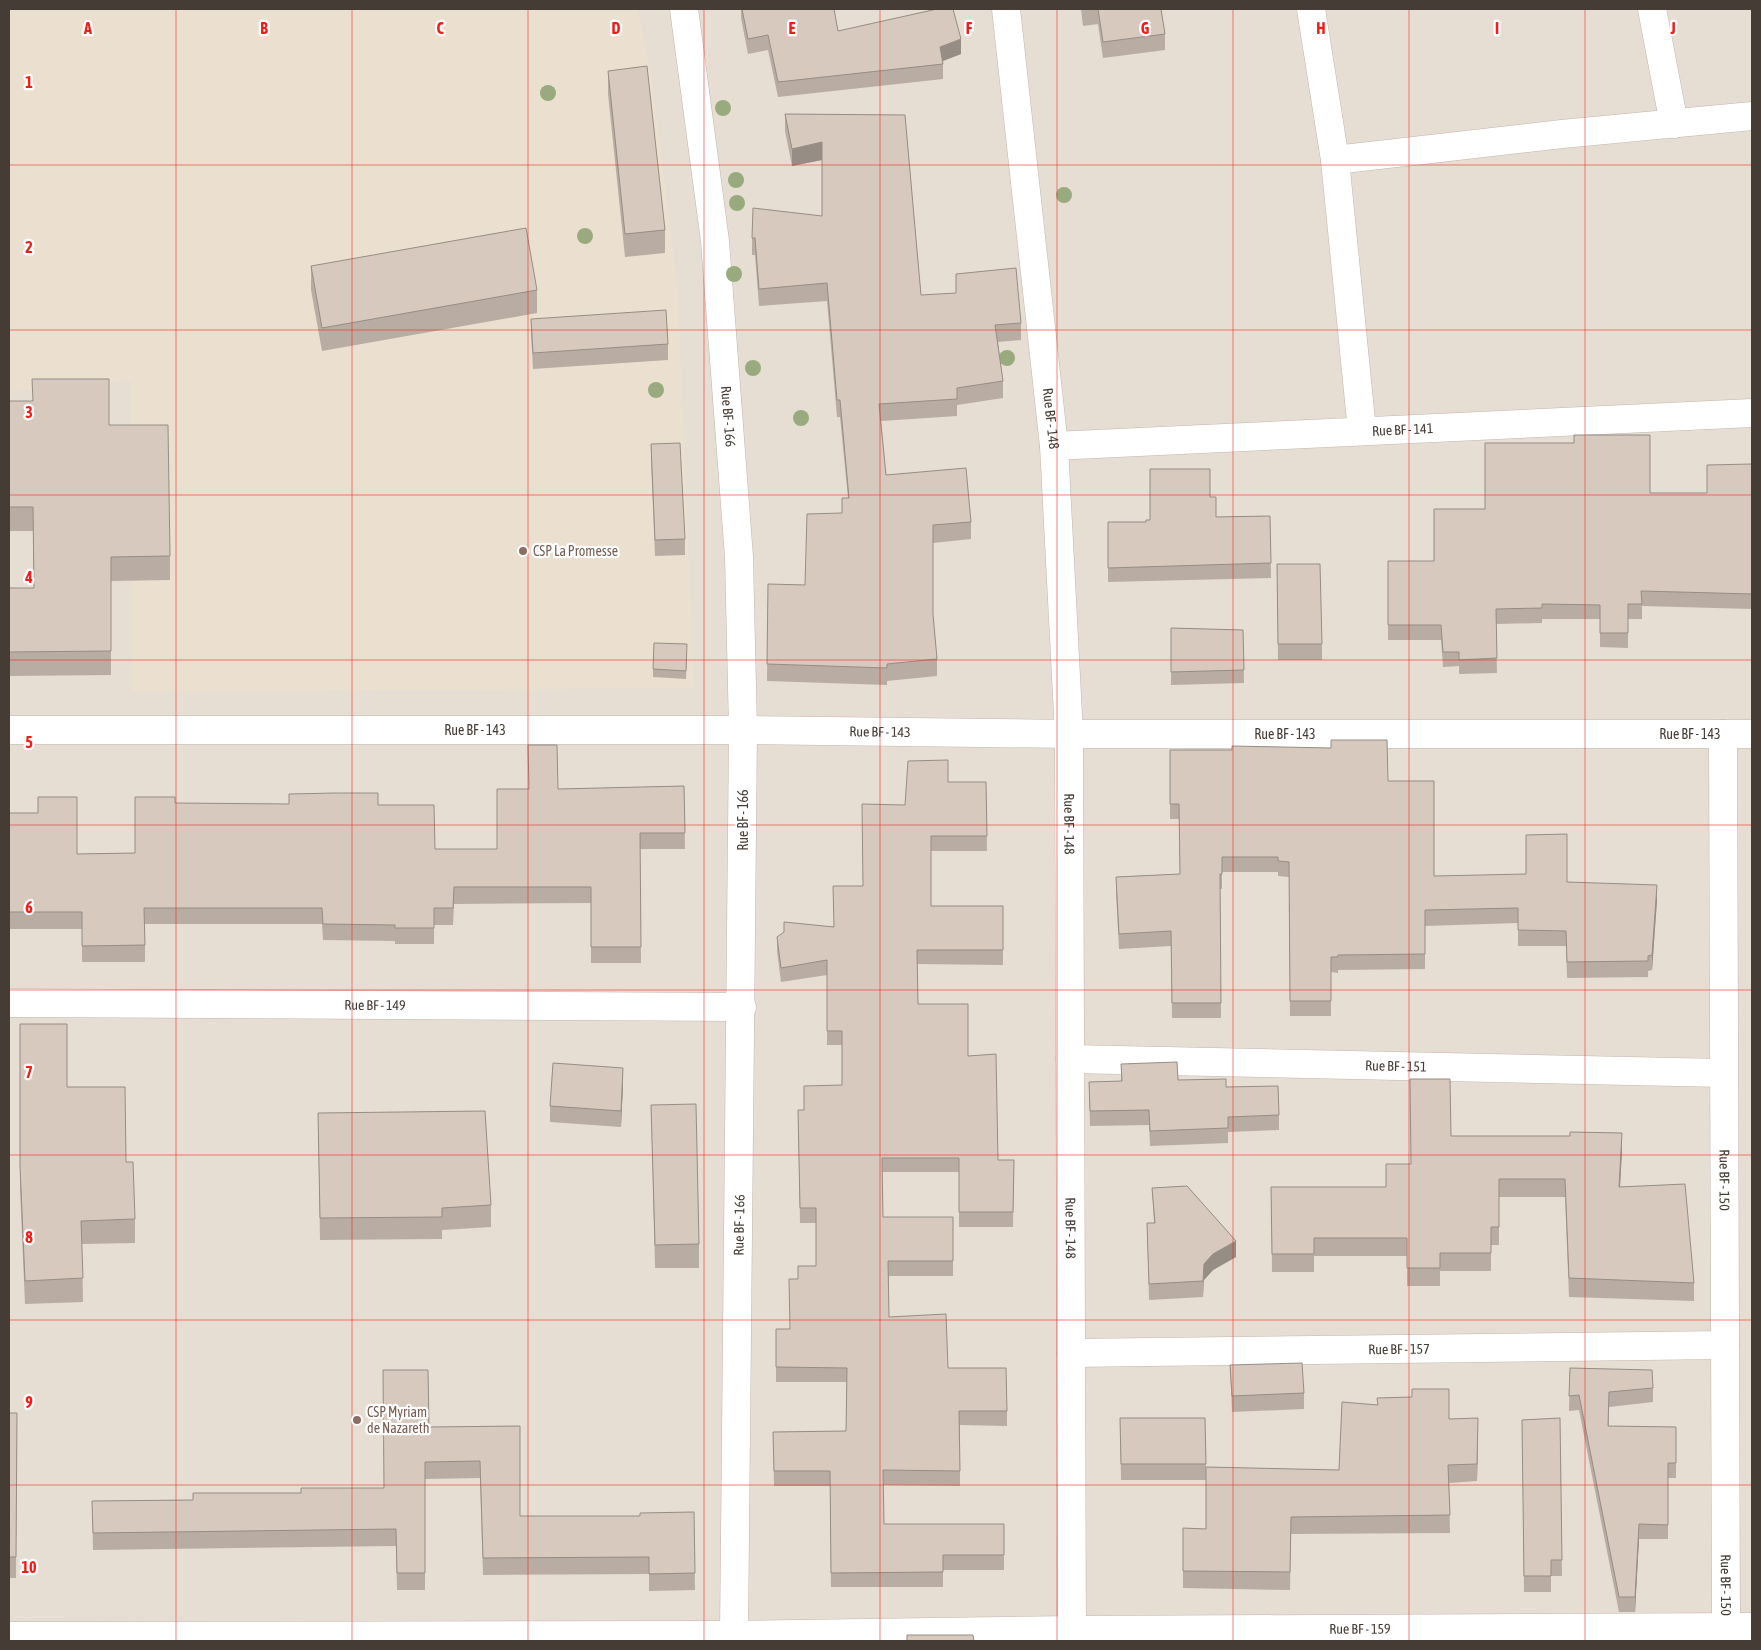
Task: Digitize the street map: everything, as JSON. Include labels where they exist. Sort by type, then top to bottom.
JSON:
[{"type":"street","name":"Rue BF - 166","points":[[684,9],[716,241],[738,558],[744,730],[734,1635]]},
{"type":"street","name":"Rue BF - 148","points":[[1006,9],[1054,446],[1069,734],[1072,1636]]},
{"type":"street","points":[[1311,9],[1335,160],[1362,431]]},
{"type":"street","points":[[1652,9],[1674,124]]},
{"type":"street","points":[[1335,160],[1752,116]]},
{"type":"street","name":"Rue BF - 141","points":[[1054,446],[1752,413]]},
{"type":"street","name":"Rue BF - 143","points":[[9,730],[744,730],[1069,734],[1752,734]]},
{"type":"street","name":"Rue BF - 150","points":[[1723,734],[1724,1346],[1739,1627]]},
{"type":"street","name":"Rue BF - 149","points":[[9,1003],[742,1007]]},
{"type":"street","name":"Rue BF - 151","points":[[1070,1059],[1723,1073]]},
{"type":"street","name":"Rue BF - 157","points":[[1071,1352],[1724,1346]]},
{"type":"street","name":"Rue BF - 159","points":[[9,1636],[1072,1636],[1739,1627]]},
{"type":"shaded area","points":[[9,9],[1752,9],[1752,1641],[9,1641]]},
{"type":"shaded area","points":[[9,9],[637,9],[652,79],[678,296],[694,688],[132,692],[131,380],[9,392]]},
{"type":"building","points":[[742,9],[834,9],[838,31],[937,9],[953,9],[961,39],[940,47],[943,64],[778,82],[768,35],[748,39]]},
{"type":"building","points":[[1098,9],[1161,9],[1165,34],[1103,42]]},
{"type":"building","points":[[647,66],[665,230],[625,234],[608,71]]},
{"type":"building","points":[[785,114],[905,115],[921,295],[956,293],[956,274],[1016,268],[1021,323],[995,325],[1003,381],[957,388],[957,399],[879,404],[886,475],[966,468],[971,522],[933,525],[933,614],[937,659],[887,664],[887,668],[767,664],[768,584],[805,585],[807,514],[842,513],[842,498],[849,498],[840,400],[837,400],[827,283],[759,289],[755,238],[752,238],[753,208],[822,216],[822,142],[792,149]]},
{"type":"building","points":[[526,228],[537,290],[322,328],[311,266]]},
{"type":"building","points":[[666,310],[668,344],[533,353],[531,319]]},
{"type":"building","points":[[32,379],[109,379],[109,425],[168,425],[170,556],[111,557],[111,651],[9,652],[9,588],[34,588],[33,507],[9,507],[9,401],[33,401]]},
{"type":"building","points":[[1574,435],[1650,435],[1650,493],[1707,493],[1707,465],[1752,464],[1752,594],[1641,591],[1642,604],[1628,604],[1628,633],[1600,633],[1600,605],[1542,604],[1542,608],[1496,609],[1497,658],[1459,660],[1459,652],[1443,652],[1441,625],[1388,625],[1388,561],[1434,561],[1434,509],[1485,509],[1485,443],[1574,443]]},
{"type":"building","points":[[680,443],[685,539],[655,540],[651,444]]},
{"type":"building","points":[[1150,469],[1210,469],[1210,497],[1216,497],[1216,517],[1270,516],[1271,563],[1108,568],[1108,522],[1146,522],[1146,520],[1150,520]]},
{"type":"building","points":[[1277,564],[1320,564],[1322,644],[1278,644]]},
{"type":"building","points":[[1171,628],[1243,630],[1244,670],[1171,672]]},
{"type":"building","points":[[654,643],[687,644],[686,671],[653,669]]},
{"type":"building","points":[[1331,740],[1387,740],[1388,781],[1434,781],[1434,876],[1526,874],[1526,835],[1567,834],[1567,882],[1657,885],[1652,955],[1648,956],[1648,961],[1567,962],[1566,931],[1518,930],[1518,908],[1425,910],[1425,954],[1338,955],[1338,957],[1331,957],[1331,1001],[1290,1001],[1289,862],[1278,861],[1278,857],[1222,857],[1222,874],[1220,874],[1221,1003],[1172,1003],[1171,931],[1119,934],[1116,877],[1180,874],[1179,804],[1170,804],[1170,750],[1232,750],[1232,746],[1331,748]]},
{"type":"building","points":[[528,745],[557,745],[558,789],[684,786],[685,833],[640,833],[641,947],[591,947],[591,887],[454,887],[453,908],[434,908],[434,928],[395,928],[395,925],[323,924],[322,908],[144,908],[145,945],[82,946],[82,912],[9,912],[9,813],[38,813],[38,797],[77,797],[77,854],[135,853],[135,797],[175,797],[175,803],[289,804],[289,794],[335,793],[378,793],[378,805],[434,805],[435,849],[497,849],[497,789],[529,789]]},
{"type":"building","points":[[948,760],[948,782],[986,782],[987,836],[931,836],[931,906],[1003,906],[1003,950],[917,950],[918,1004],[968,1004],[968,1056],[996,1054],[998,1160],[1014,1160],[1013,1212],[959,1212],[959,1158],[882,1158],[883,1217],[953,1217],[953,1261],[888,1261],[889,1317],[946,1314],[948,1368],[1006,1368],[1007,1411],[959,1411],[960,1471],[883,1470],[884,1524],[1004,1524],[1004,1555],[943,1555],[943,1572],[831,1573],[830,1471],[774,1471],[773,1432],[846,1431],[847,1368],[776,1367],[776,1329],[790,1329],[789,1279],[798,1279],[798,1266],[816,1266],[816,1208],[800,1208],[798,1110],[804,1110],[804,1086],[842,1085],[842,1031],[827,1031],[827,960],[781,968],[777,937],[784,932],[784,922],[834,927],[833,886],[863,886],[862,804],[905,805],[908,761]]},
{"type":"building","points":[[20,1024],[67,1024],[67,1087],[125,1087],[126,1162],[133,1162],[135,1219],[81,1221],[83,1278],[25,1281],[20,1166]]},
{"type":"building","points":[[1177,1062],[1178,1080],[1226,1079],[1226,1087],[1278,1086],[1279,1115],[1228,1117],[1228,1128],[1150,1131],[1149,1110],[1090,1111],[1089,1082],[1122,1081],[1121,1064]]},
{"type":"building","points":[[553,1063],[623,1068],[621,1111],[550,1106]]},
{"type":"building","points":[[1410,1079],[1450,1079],[1451,1136],[1570,1136],[1570,1132],[1622,1133],[1619,1187],[1685,1184],[1694,1283],[1569,1278],[1565,1179],[1499,1179],[1499,1227],[1491,1227],[1491,1253],[1440,1253],[1440,1268],[1407,1268],[1407,1238],[1314,1238],[1314,1254],[1272,1254],[1271,1187],[1386,1187],[1386,1164],[1411,1164]]},
{"type":"building","points":[[696,1104],[699,1244],[655,1245],[651,1105]]},
{"type":"building","points":[[485,1111],[491,1205],[442,1208],[442,1217],[320,1218],[318,1113]]},
{"type":"building","points":[[1187,1186],[1236,1241],[1213,1254],[1204,1264],[1203,1281],[1149,1284],[1147,1223],[1155,1223],[1152,1188]]},
{"type":"building","points":[[1302,1363],[1304,1393],[1232,1396],[1230,1365]]},
{"type":"building","points":[[1570,1368],[1652,1370],[1653,1388],[1609,1392],[1608,1426],[1676,1427],[1676,1463],[1668,1463],[1668,1525],[1639,1524],[1635,1597],[1619,1597],[1579,1395],[1569,1396]]},
{"type":"building","points":[[383,1370],[428,1370],[429,1427],[520,1426],[520,1516],[640,1516],[640,1513],[694,1512],[695,1573],[649,1574],[649,1557],[483,1558],[480,1461],[425,1462],[425,1573],[397,1573],[396,1529],[93,1533],[92,1501],[193,1500],[193,1493],[301,1493],[301,1488],[384,1488]]},
{"type":"building","points":[[1412,1389],[1449,1389],[1449,1419],[1478,1418],[1477,1464],[1448,1465],[1450,1515],[1291,1517],[1290,1572],[1183,1571],[1183,1528],[1206,1529],[1206,1467],[1339,1470],[1342,1402],[1378,1405],[1377,1398],[1412,1397]]},
{"type":"building","points":[[9,1413],[17,1413],[16,1557],[9,1557]]},
{"type":"building","points":[[1120,1418],[1205,1418],[1206,1464],[1121,1464]]},
{"type":"building","points":[[1560,1418],[1562,1560],[1551,1560],[1551,1576],[1524,1576],[1522,1420]]},
{"type":"building","points":[[907,1635],[973,1635],[974,1641],[907,1641]]},
{"type":"place","name":"CSP La Promesse","points":[[523,551]]},
{"type":"place","name":"CSP Myriam de Nazareth","points":[[357,1420]]}]
